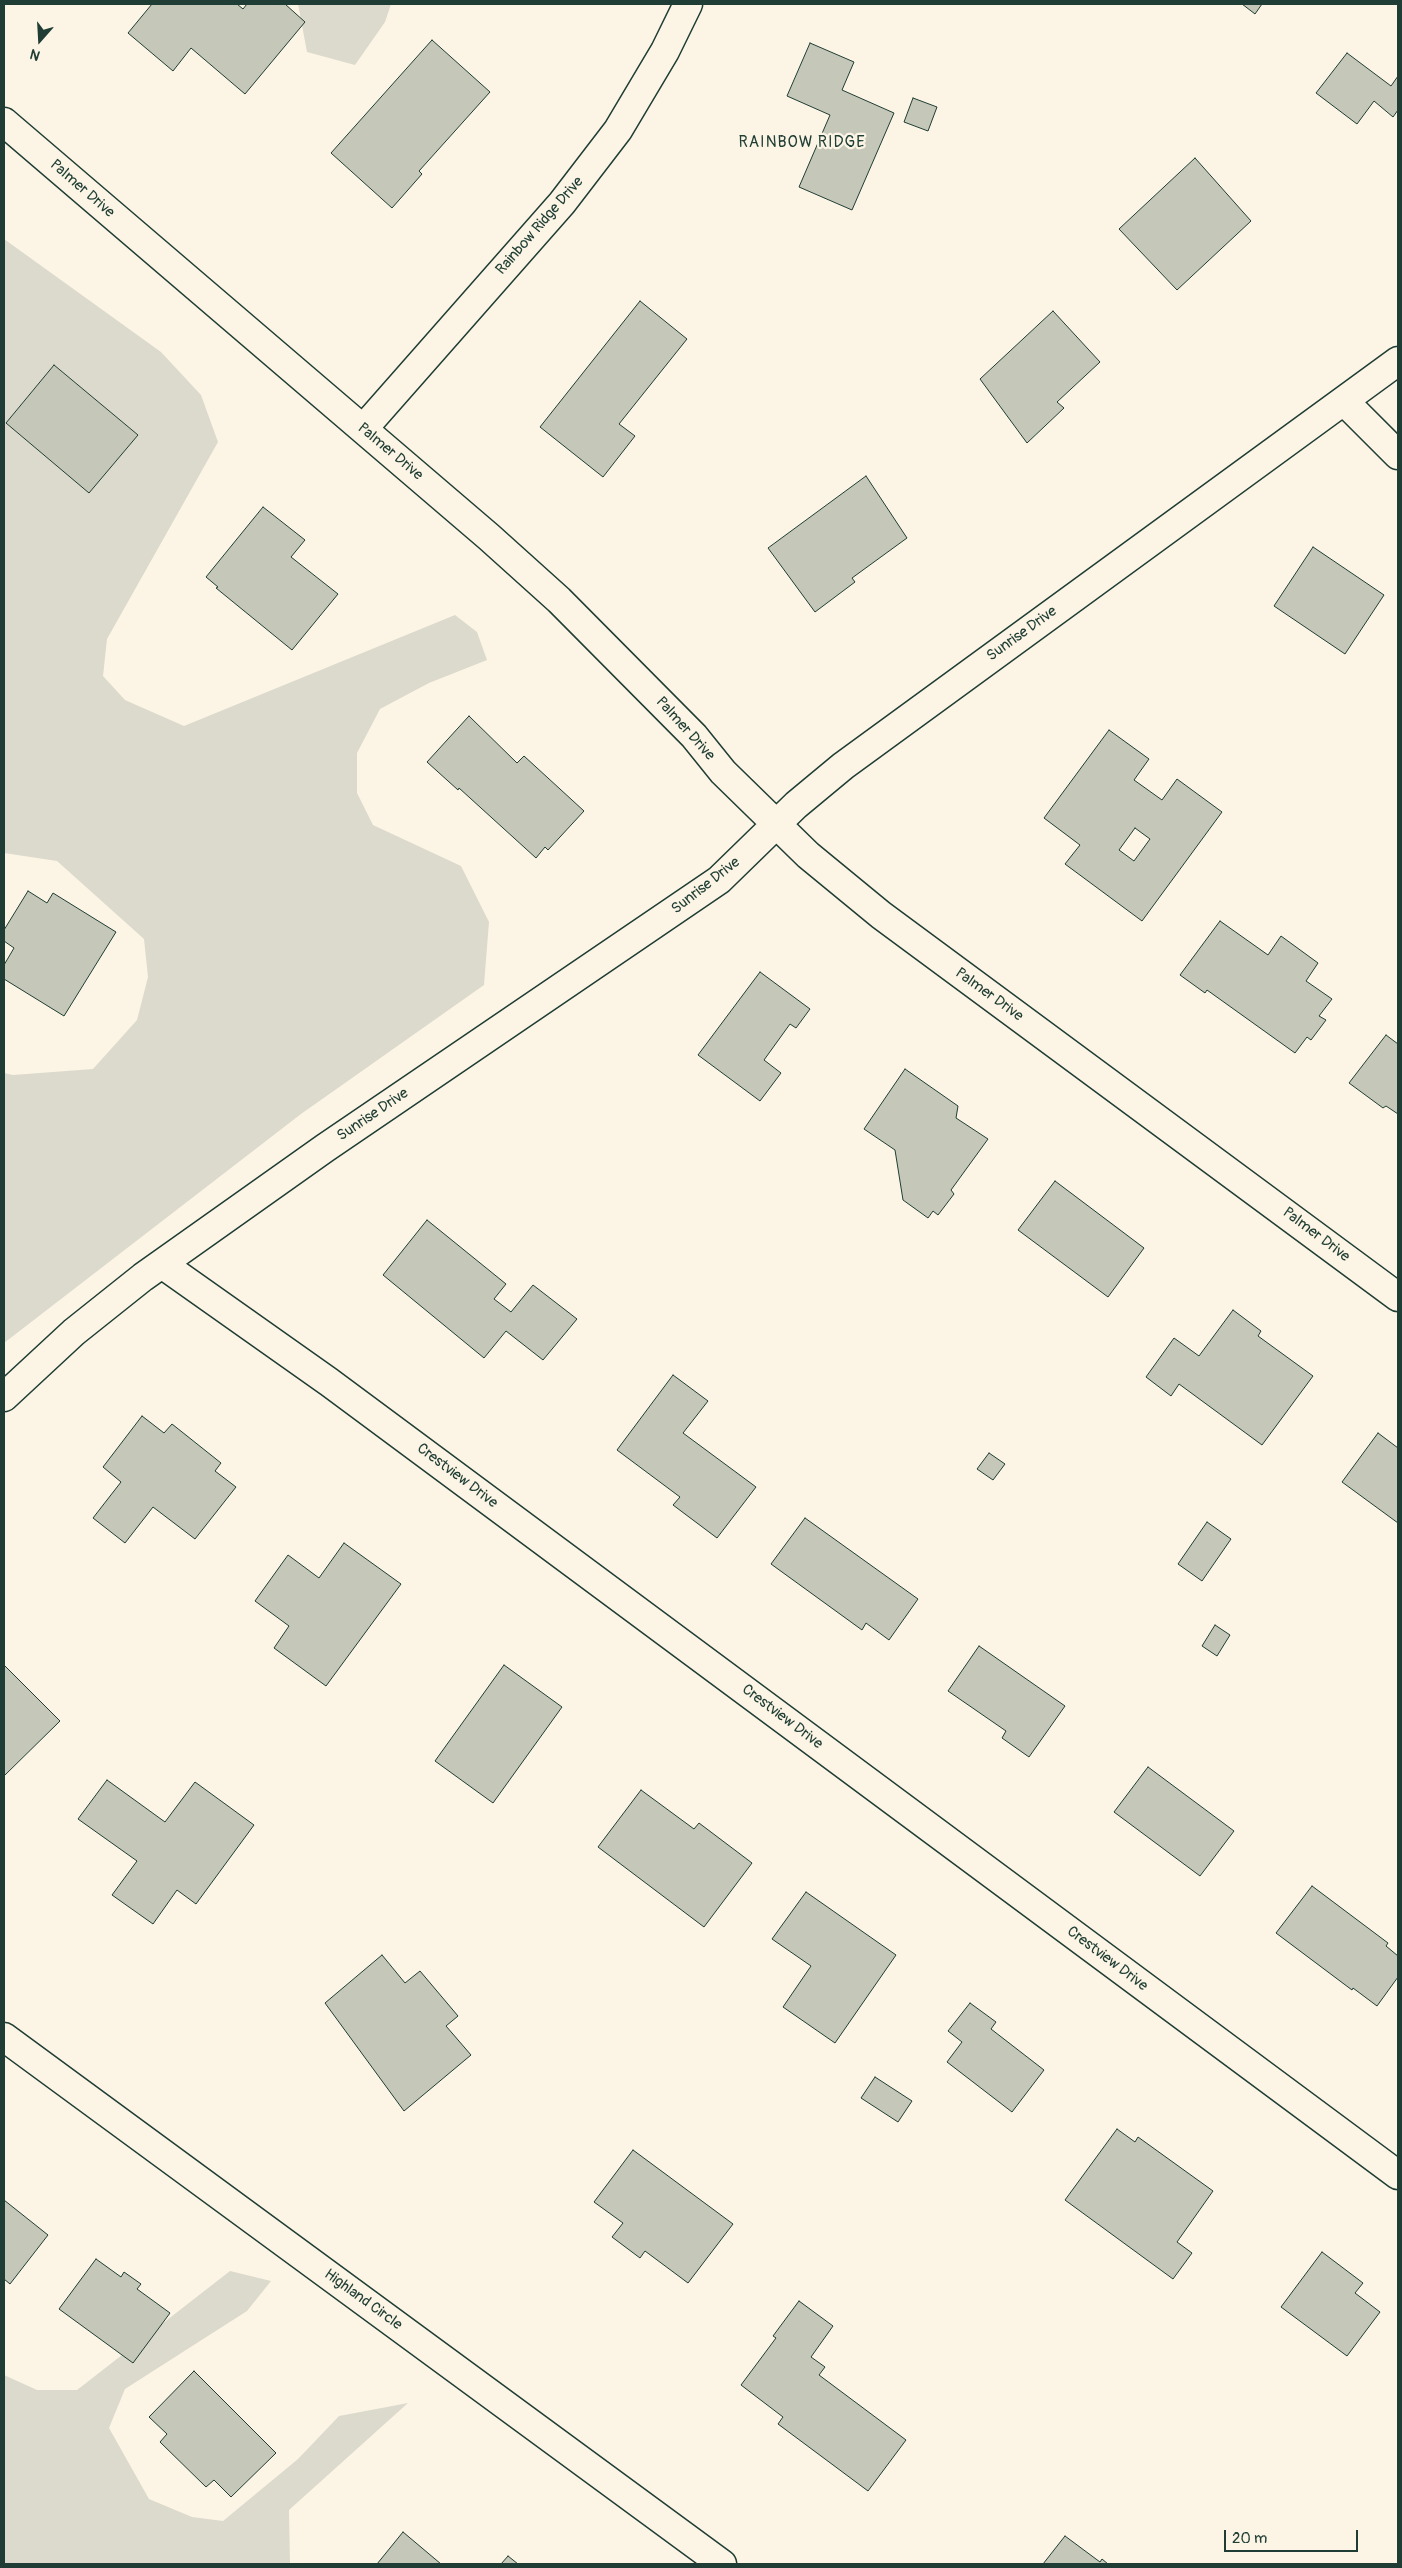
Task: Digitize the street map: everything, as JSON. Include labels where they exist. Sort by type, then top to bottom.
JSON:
[{"type":"street","name":"Rainbow Ridge Drive","points":[[363,429],[562,203],[618,130],[665,51],[688,4]]},
{"type":"street","name":"Palmer Drive","points":[[4,122],[489,537],[559,600],[687,729],[724,772],[808,855],[882,915],[1398,1297]]},
{"type":"street","name":"Sunrise Drive","points":[[4,1397],[74,1332],[162,1264],[325,1148],[712,885],[777,826],[796,806],[851,760],[1398,361]]},
{"type":"street","points":[[1344,401],[1398,455]]},
{"type":"street","name":"Crestview Drive","points":[[162,1264],[345,1393],[1398,2175]]},
{"type":"street","name":"Highland Circle","points":[[4,2037],[722,2564]]},
{"type":"shaded area","points":[[298,4],[391,4],[385,22],[355,65],[307,52]]},
{"type":"shaded area","points":[[4,239],[161,352],[201,395],[218,442],[107,639],[103,676],[125,700],[184,726],[455,615],[477,632],[487,660],[429,683],[380,709],[357,753],[357,793],[373,825],[461,866],[489,922],[484,985],[301,1114],[4,1343],[4,1073],[13,1075],[93,1069],[137,1020],[148,977],[144,939],[57,861],[4,853]],"holes":[[[54,365],[138,435],[89,492],[6,423]]]},
{"type":"shaded area","points":[[230,2271],[271,2281],[247,2311],[125,2389],[109,2428],[149,2499],[192,2517],[223,2521],[298,2459],[339,2416],[408,2403],[289,2510],[290,2564],[4,2564],[4,2375],[37,2390],[77,2390]]},
{"type":"building","points":[[152,4],[237,4],[243,9],[247,4],[285,4],[305,22],[245,94],[191,48],[173,71],[128,33]]},
{"type":"building","points":[[1242,4],[1262,4],[1255,14]]},
{"type":"building","points":[[432,40],[490,92],[419,171],[422,174],[392,208],[331,153]]},
{"type":"building","points":[[810,43],[854,62],[842,90],[894,113],[852,210],[799,187],[830,115],[787,96]]},
{"type":"building","points":[[1347,53],[1391,86],[1398,76],[1398,110],[1393,117],[1374,101],[1357,124],[1316,93]]},
{"type":"building","points":[[913,98],[937,107],[928,131],[904,122]]},
{"type":"building","points":[[1195,158],[1251,221],[1177,290],[1119,229]]},
{"type":"building","points":[[640,301],[687,339],[619,424],[635,436],[603,477],[540,427]]},
{"type":"building","points":[[1053,311],[1100,362],[1057,402],[1064,408],[1027,443],[980,379]]},
{"type":"building","points":[[54,365],[138,435],[89,493],[6,423]]},
{"type":"building","points":[[866,476],[907,538],[852,578],[855,582],[815,612],[768,548]]},
{"type":"building","points":[[263,507],[305,540],[291,557],[338,594],[292,650],[216,588],[218,587],[206,577]]},
{"type":"building","points":[[1313,547],[1384,595],[1345,654],[1274,606]]},
{"type":"building","points":[[469,716],[517,763],[524,756],[584,811],[548,850],[545,847],[536,858],[459,788],[458,790],[427,762]]},
{"type":"building","points":[[1109,730],[1149,759],[1134,780],[1162,800],[1177,779],[1222,812],[1142,921],[1065,864],[1080,845],[1044,818]],"holes":[[[1135,828],[1150,839],[1134,861],[1119,850]]]},
{"type":"building","points":[[28,891],[47,903],[53,893],[116,932],[64,1016],[4,979],[4,965],[14,948],[4,941],[4,930]]},
{"type":"building","points":[[1220,921],[1268,955],[1281,936],[1318,963],[1306,981],[1332,999],[1319,1016],[1326,1020],[1311,1040],[1307,1037],[1295,1053],[1207,990],[1205,993],[1180,975]]},
{"type":"building","points":[[760,972],[810,1009],[796,1028],[790,1024],[764,1060],[781,1073],[760,1101],[698,1055]]},
{"type":"building","points":[[1386,1035],[1398,1044],[1398,1114],[1386,1106],[1383,1108],[1349,1083]]},
{"type":"building","points":[[905,1069],[958,1106],[956,1118],[988,1139],[951,1190],[954,1194],[938,1215],[933,1211],[928,1218],[903,1200],[895,1150],[864,1129]]},
{"type":"building","points":[[1055,1181],[1144,1248],[1108,1297],[1018,1230]]},
{"type":"building","points":[[427,1220],[506,1284],[494,1299],[511,1312],[533,1285],[577,1319],[543,1360],[506,1331],[484,1358],[383,1275]]},
{"type":"building","points":[[1233,1310],[1261,1331],[1258,1336],[1313,1376],[1262,1445],[1179,1384],[1171,1396],[1146,1377],[1174,1338],[1199,1356]]},
{"type":"building","points":[[673,1375],[708,1401],[683,1433],[756,1487],[717,1538],[673,1505],[680,1497],[617,1450]]},
{"type":"building","points":[[142,1416],[164,1433],[172,1424],[221,1463],[215,1471],[236,1487],[195,1539],[153,1507],[125,1543],[93,1518],[121,1482],[103,1467]]},
{"type":"building","points":[[1378,1433],[1398,1448],[1398,1523],[1342,1482]]},
{"type":"building","points":[[989,1453],[1005,1464],[993,1480],[977,1469]]},
{"type":"building","points":[[805,1518],[918,1599],[889,1640],[866,1623],[862,1630],[771,1564]]},
{"type":"building","points":[[1207,1522],[1231,1539],[1202,1581],[1178,1564]]},
{"type":"building","points":[[344,1543],[401,1584],[326,1686],[274,1648],[289,1626],[255,1601],[288,1555],[319,1578]]},
{"type":"building","points":[[1215,1625],[1230,1635],[1217,1656],[1202,1646]]},
{"type":"building","points":[[979,1646],[1065,1706],[1029,1757],[1002,1738],[1006,1731],[948,1691]]},
{"type":"building","points":[[4,1665],[60,1721],[4,1776]]},
{"type":"building","points":[[504,1665],[562,1707],[493,1803],[435,1761]]},
{"type":"building","points":[[1148,1767],[1234,1831],[1200,1876],[1114,1812]]},
{"type":"building","points":[[107,1780],[165,1822],[195,1782],[254,1825],[196,1904],[177,1890],[153,1924],[112,1895],[137,1861],[78,1819]]},
{"type":"building","points":[[641,1790],[694,1829],[699,1823],[752,1863],[704,1927],[598,1847]]},
{"type":"building","points":[[1312,1886],[1388,1943],[1386,1946],[1398,1956],[1398,1977],[1377,2006],[1353,1988],[1352,1990],[1276,1933]]},
{"type":"building","points":[[806,1892],[896,1955],[835,2043],[783,2007],[811,1966],[772,1939]]},
{"type":"building","points":[[382,1955],[405,1983],[420,1971],[458,2016],[446,2026],[471,2055],[404,2111],[325,2003]]},
{"type":"building","points":[[970,2003],[996,2022],[991,2029],[1044,2070],[1012,2112],[947,2062],[962,2042],[948,2031]]},
{"type":"building","points":[[875,2077],[912,2101],[898,2122],[861,2098]]},
{"type":"building","points":[[1117,2129],[1135,2142],[1138,2137],[1213,2191],[1177,2242],[1192,2253],[1173,2279],[1065,2200]]},
{"type":"building","points":[[633,2150],[733,2224],[688,2283],[645,2251],[640,2258],[612,2237],[623,2223],[594,2202]]},
{"type":"building","points":[[4,2200],[48,2235],[10,2284],[4,2279]]},
{"type":"building","points":[[1322,2252],[1363,2283],[1355,2293],[1380,2312],[1347,2356],[1281,2307]]},
{"type":"building","points":[[96,2259],[121,2277],[124,2272],[141,2284],[137,2289],[170,2313],[133,2363],[59,2309]]},
{"type":"building","points":[[799,2301],[833,2326],[811,2357],[825,2367],[819,2375],[906,2440],[868,2491],[778,2424],[783,2417],[741,2385],[776,2338],[773,2336]]},
{"type":"building","points":[[194,2371],[276,2453],[231,2497],[214,2480],[206,2487],[160,2442],[167,2434],[149,2417]]},
{"type":"building","points":[[403,2532],[441,2564],[377,2564]]},
{"type":"building","points":[[1065,2536],[1100,2562],[1102,2559],[1108,2564],[1043,2564]]},
{"type":"building","points":[[508,2556],[518,2564],[501,2564]]},
{"type":"district","name":"RAINBOW RIDGE","points":[[802,143]]}]
